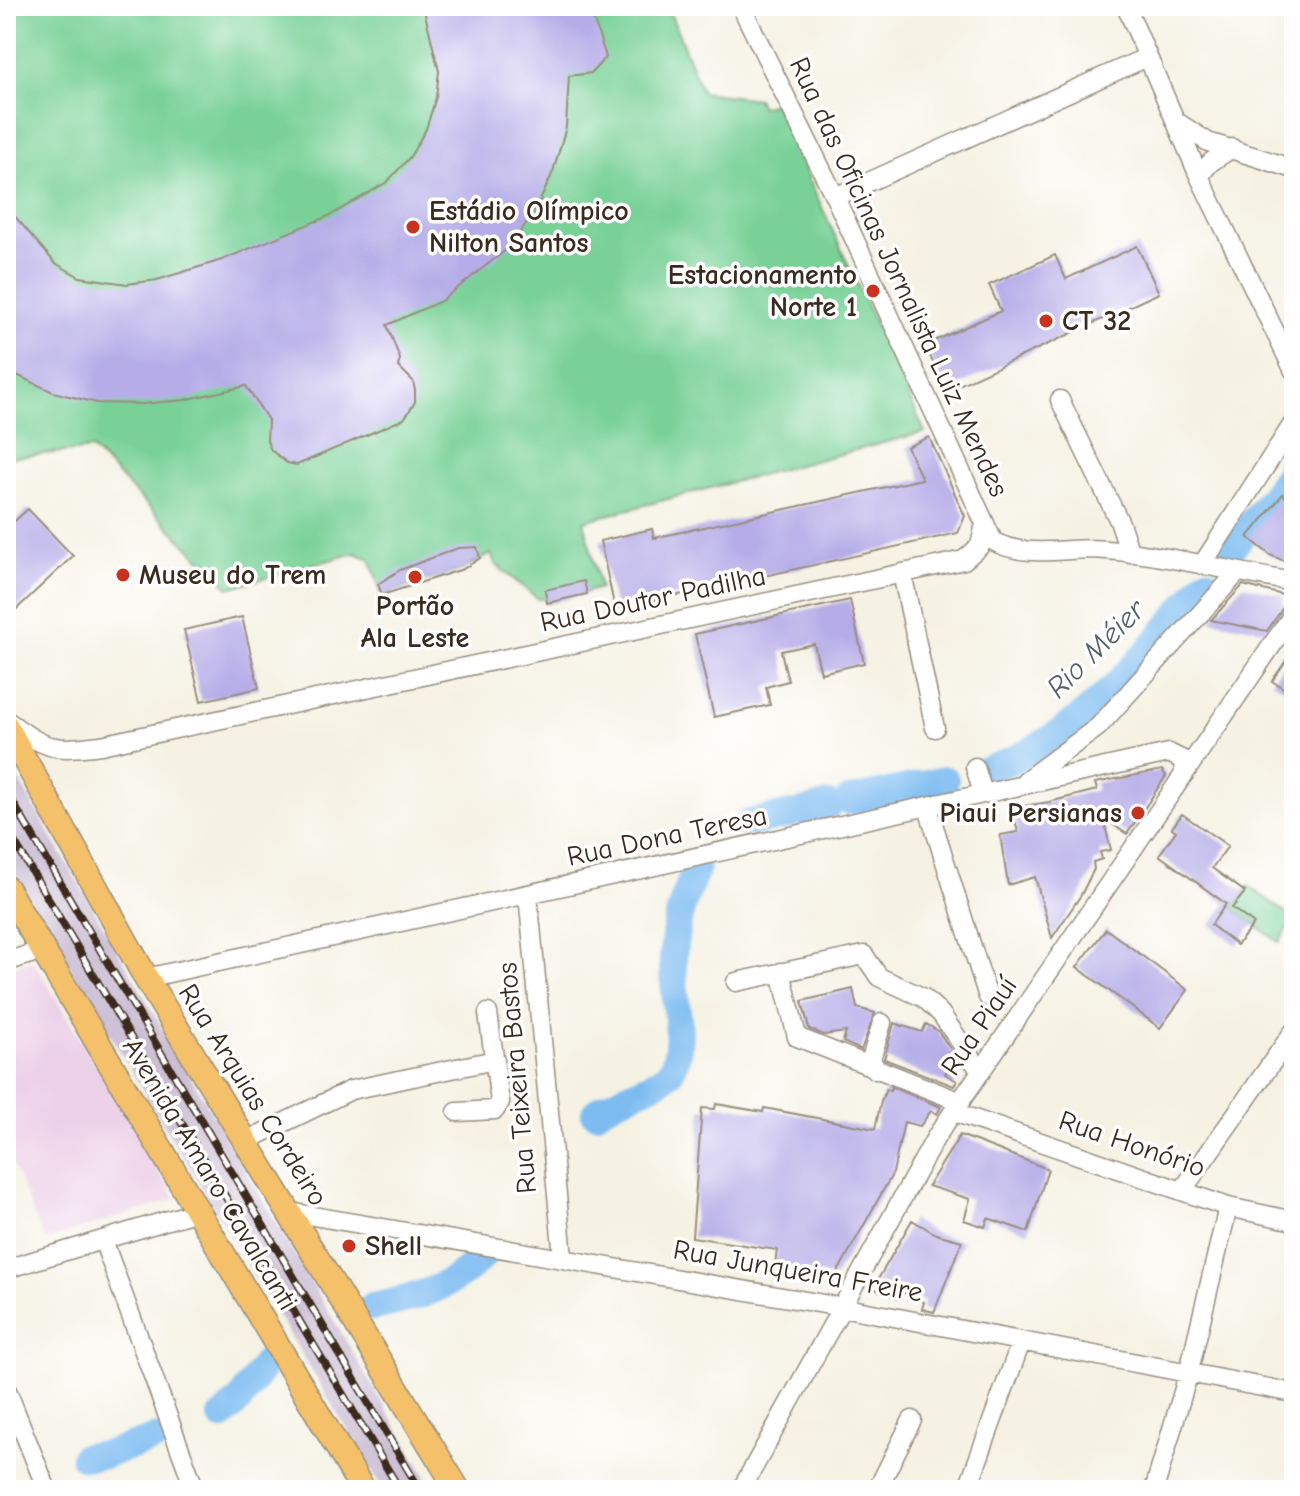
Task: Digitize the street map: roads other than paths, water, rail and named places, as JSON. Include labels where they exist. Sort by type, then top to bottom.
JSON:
[{"type":"main road","name":"Rua Arquias Cordeiro","points":[[6,726],[146,978],[458,1490]]},
{"type":"main road","name":"Avenida Amaro Cavalcanti","points":[[6,888],[195,1212],[363,1490]]},
{"type":"street","name":"Rua das Oficinas Jornalista Luiz Mendes","points":[[741,6],[835,197],[984,528]]},
{"type":"street","points":[[1126,6],[1145,58],[1199,176],[1294,371]]},
{"type":"street","points":[[835,197],[1145,58]]},
{"type":"street","points":[[1174,121],[1198,137],[1294,169]]},
{"type":"street","points":[[1199,176],[1211,162],[1232,148]]},
{"type":"street","points":[[1060,400],[1120,523],[1130,553]]},
{"type":"street","points":[[1202,565],[1294,422]]},
{"type":"street","points":[[984,528],[993,541],[1006,548],[1130,553],[1294,582]]},
{"type":"street","name":"Rua Doutor Padilha","points":[[6,720],[34,741],[56,750],[101,745],[964,560],[980,546],[984,528]]},
{"type":"street","points":[[902,573],[935,728]]},
{"type":"street","points":[[1017,786],[1098,727],[1237,573]]},
{"type":"street","name":"Rua Piauí","points":[[741,1490],[929,1148],[1294,613]]},
{"type":"street","name":"Rua Dona Teresa","points":[[146,978],[928,808],[979,780],[1017,786],[1169,753],[1183,760],[1184,774]]},
{"type":"street","points":[[928,808],[988,997]]},
{"type":"street","name":"Rua Teixeira Bastos","points":[[528,895],[563,1257]]},
{"type":"street","points":[[6,962],[43,950]]},
{"type":"street","points":[[736,982],[864,955],[879,977],[891,986],[924,998],[941,1014],[981,1072]]},
{"type":"street","name":"Rua Honório","points":[[781,972],[797,1037],[957,1107],[1182,1191],[1228,1207],[1294,1221]]},
{"type":"street","points":[[457,1112],[495,1110],[500,1102],[488,1013]]},
{"type":"street","points":[[876,1070],[871,1059],[882,1023]]},
{"type":"street","points":[[1182,1191],[1294,1031]]},
{"type":"street","points":[[246,1141],[351,1090],[495,1060]]},
{"type":"street","points":[[1154,1490],[1188,1375],[1228,1207]]},
{"type":"street","points":[[6,1269],[195,1212]]},
{"type":"street","name":"Rua Junqueira Freire","points":[[290,1212],[841,1307],[1294,1393]]},
{"type":"street","points":[[103,1240],[195,1490]]},
{"type":"street","points":[[967,1490],[1021,1342]]},
{"type":"street","points":[[6,1388],[47,1490]]},
{"type":"street","points":[[877,1490],[912,1420]]},
{"type":"waterway","name":"Rio Méier","points":[[1233,547],[1294,467]]},
{"type":"waterway","name":"Rio Méier","points":[[981,772],[1017,758],[1079,718],[1133,667],[1206,581]]},
{"type":"waterway","name":"Rio Méier","points":[[848,801],[945,780]]},
{"type":"waterway","name":"Rio Méier","points":[[802,812],[829,805]]},
{"type":"waterway","name":"Rio Méier","points":[[749,823],[791,814]]},
{"type":"waterway","name":"Rio Méier","points":[[595,1113],[665,1077],[676,1060],[679,1032],[673,973],[675,936],[696,870]]},
{"type":"waterway","name":"Rio Méier","points":[[372,1307],[432,1290],[460,1276],[484,1255]]},
{"type":"waterway","name":"Rio Méier","points":[[222,1417],[240,1400],[266,1363]]},
{"type":"waterway","name":"Rio Méier","points":[[84,1457],[104,1455],[157,1438]]},
{"type":"railway","points":[[6,791],[420,1490]]},
{"type":"railway","points":[[6,828],[400,1490]]},
{"type":"place","name":"Estádio Olímpico Nilton Santos","points":[[413,227]]},
{"type":"place","name":"Estacionamento Norte 1","points":[[873,291]]},
{"type":"place","name":"CT 32","points":[[1046,321]]},
{"type":"place","name":"Museu do Trem","points":[[123,575]]},
{"type":"place","name":"Portão Ala Leste","points":[[415,577]]},
{"type":"place","name":"Piaui Persianas","points":[[1138,813]]},
{"type":"place","name":"Shell","points":[[349,1246]]}]
